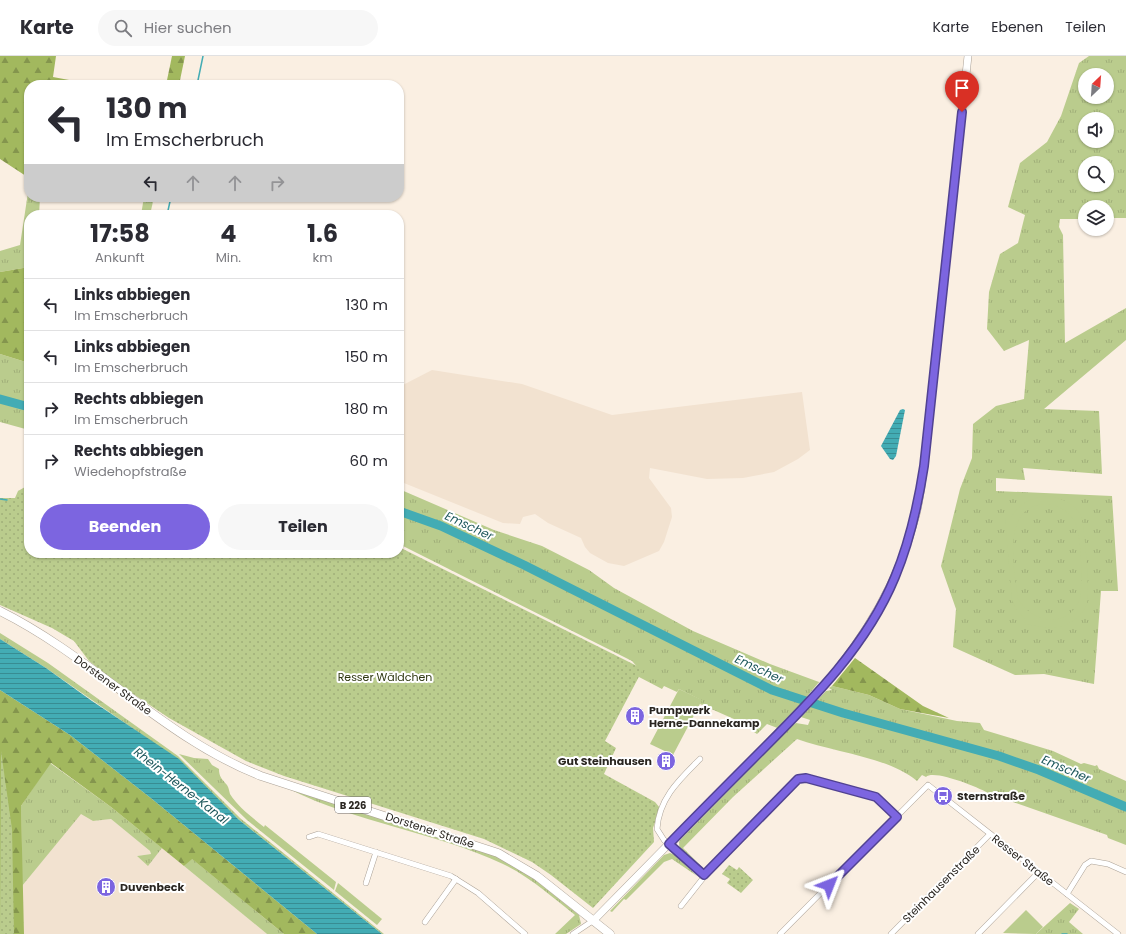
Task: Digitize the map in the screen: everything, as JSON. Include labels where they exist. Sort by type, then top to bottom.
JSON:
[{"type":"main road","points":[[594,920],[816,694],[853,650],[881,606],[904,555],[917,514],[924,466],[968,56]]},
{"type":"main road","name":"Dorstener Straße","points":[[0,611],[23,623],[58,645],[167,724],[207,749],[262,776],[498,853],[537,876],[610,934]]},
{"type":"street","points":[[700,759],[677,780],[664,804],[657,829],[660,835],[669,844],[704,875]]},
{"type":"street","points":[[681,906],[704,875],[800,778],[876,797],[897,817],[782,932],[788,934]]},
{"type":"street","name":"Resser Straße","points":[[897,817],[928,785],[1118,934]]},
{"type":"street","points":[[309,837],[318,834],[442,873],[456,879],[478,893],[525,934]]},
{"type":"street","name":"Steinhausenstraße","points":[[891,934],[990,834]]},
{"type":"street","points":[[366,883],[376,852]]},
{"type":"street","points":[[1067,894],[1085,865],[1091,861],[1104,862],[1126,872]]},
{"type":"street","points":[[978,934],[1039,872]]},
{"type":"street","points":[[425,922],[456,879]]},
{"type":"street","points":[[573,934],[594,920]]},
{"type":"shaded area","points":[[432,370],[522,384],[612,415],[802,392],[810,450],[798,459],[774,472],[743,478],[707,479],[650,468],[649,478],[671,508],[672,517],[664,542],[659,551],[624,566],[608,563],[590,553],[585,547],[581,538],[548,523],[535,514],[523,517],[520,524],[503,523],[404,483],[404,384]]},
{"type":"shaded area","points":[[80,814],[85,814],[93,821],[111,819],[150,851],[151,854],[137,856],[148,865],[162,848],[267,934],[24,934],[22,886]]},
{"type":"green space","points":[[0,56],[56,56],[53,77],[69,80],[24,80],[24,175],[0,159]]},
{"type":"green space","points":[[172,56],[185,56],[180,80],[167,80]]},
{"type":"green space","points":[[1089,56],[1126,56],[1126,218],[1114,218],[1114,200],[1078,200],[1078,219],[1060,219],[1059,227],[1063,235],[1065,343],[1126,308],[1126,340],[1044,409],[1099,411],[1102,474],[1023,468],[1025,480],[996,478],[996,491],[1112,496],[1118,591],[1101,591],[1094,684],[1044,674],[1015,675],[953,647],[956,609],[941,566],[960,489],[972,458],[973,424],[996,406],[1024,399],[1029,340],[1004,351],[987,329],[989,292],[1000,254],[1018,243],[1025,215],[1008,207],[1020,163],[1047,142],[1061,116],[1079,63]]},
{"type":"green space","points":[[27,202],[40,202],[39,210],[25,210]]},
{"type":"green space","points":[[143,202],[153,202],[151,210],[142,210]]},
{"type":"green space","points":[[24,219],[24,268],[0,272],[0,251],[20,245]]},
{"type":"green space","points":[[24,268],[24,361],[0,354],[0,272]]},
{"type":"green space","points":[[0,354],[24,361],[24,429],[0,422]]},
{"type":"green space","name":"Resser Wäldchen","points":[[24,488],[24,558],[404,558],[404,550],[643,669],[605,741],[616,748],[604,774],[655,802],[660,808],[653,828],[654,842],[593,908],[532,862],[484,839],[284,776],[246,761],[169,718],[114,681],[89,661],[74,641],[52,628],[0,605],[0,498],[15,498],[18,491]]},
{"type":"green space","points":[[404,491],[494,530],[542,546],[589,570],[614,588],[693,631],[770,664],[819,682],[780,729],[767,724],[757,734],[751,730],[752,727],[700,704],[701,700],[679,689],[677,692],[664,686],[662,689],[639,677],[639,669],[632,661],[404,547]]},
{"type":"green space","points":[[1049,496],[1068,502],[1076,508],[1081,516],[1083,522],[1088,588],[1087,604],[1080,614],[1074,620],[1065,625],[1054,628],[1024,624],[1026,620],[1016,609],[1012,600],[1005,518],[1011,518],[1018,508],[1032,499]],"holes":[[[1048,504],[1067,512],[1075,522],[1079,537],[1082,574],[1081,595],[1073,610],[1066,616],[1048,620],[1031,613],[1018,599],[1013,555],[1016,526],[1022,514],[1033,507]]]},
{"type":"green space","points":[[0,633],[48,663],[178,756],[240,818],[384,934],[382,934],[238,819],[168,753],[46,668],[0,639]]},
{"type":"green space","points":[[855,658],[923,706],[949,718],[900,709],[869,695],[832,686]]},
{"type":"green space","points":[[832,686],[869,695],[900,709],[957,721],[980,723],[984,730],[1053,751],[1081,764],[1097,765],[1099,769],[1126,781],[1126,845],[1108,838],[1107,835],[990,794],[957,780],[938,775],[926,777],[922,775],[917,781],[891,766],[797,739],[733,797],[683,848],[703,868],[689,859],[680,848],[680,840],[792,726],[796,723],[808,725],[810,720],[801,717],[826,691],[832,690],[829,688]]},
{"type":"green space","points":[[679,689],[702,700],[673,755],[650,744]]},
{"type":"green space","points":[[0,690],[70,735],[152,799],[317,934],[284,934],[192,859],[184,866],[111,807],[51,763],[21,806],[24,934],[0,934]]},
{"type":"green space","points":[[1,751],[12,829],[14,934],[0,934]]},
{"type":"green space","points":[[179,754],[194,758],[208,759],[212,765],[219,769],[220,776],[228,786],[230,794],[241,808],[264,827],[265,825],[336,882],[334,890],[247,820]]},
{"type":"green space","points":[[50,763],[111,807],[162,848],[148,866],[137,856],[151,854],[150,851],[111,819],[93,821],[81,814],[22,886],[21,806]]},
{"type":"green space","points":[[289,789],[497,856],[533,878],[579,915],[581,924],[566,934],[555,934],[575,915],[532,881],[503,864],[477,853],[423,835],[342,811]]},
{"type":"green space","points":[[670,853],[675,855],[697,876],[672,859],[664,862],[626,900],[624,899],[612,912],[610,911],[664,855]]},
{"type":"green space","points":[[191,858],[284,934],[267,934],[184,866]]},
{"type":"green space","points":[[729,865],[737,870],[739,867],[753,880],[741,893],[727,883],[730,879],[722,874]]},
{"type":"green space","points":[[338,883],[382,919],[377,925],[335,891]]},
{"type":"green space","points":[[1070,903],[1079,909],[1069,922],[1083,934],[1036,934]]},
{"type":"green space","points":[[1026,910],[1043,927],[1036,934],[1003,933]]},
{"type":"water","points":[[900,410],[905,410],[896,456],[893,460],[890,459],[881,446]]},
{"type":"water","name":"Rhein-Herne-Kanal","points":[[0,639],[46,668],[92,701],[179,759],[238,819],[382,934],[317,934],[152,799],[70,735],[0,690]]},
{"type":"waterway","points":[[198,80],[203,56]]},
{"type":"waterway","points":[[168,210],[170,202]]},
{"type":"waterway","name":"Emscher","points":[[0,399],[24,406]]},
{"type":"waterway","points":[[0,499],[7,500]]},
{"type":"waterway","name":"Emscher","points":[[404,513],[441,526],[524,565],[772,690],[843,713],[999,756],[1039,770],[1126,807]]},
{"type":"waterway","points":[[1062,934],[1067,934]]},
{"type":"place","name":"Pumpwerk Herne-Dannekamp","points":[[635,716]]},
{"type":"place","name":"Gut Steinhausen","points":[[666,761]]},
{"type":"place","name":"Sternstraße","points":[[943,796]]},
{"type":"place","name":"Duvenbeck","points":[[106,887]]},
{"type":"route","points":[[829,885],[897,817],[876,797],[806,778],[798,779],[704,875],[669,844],[792,720],[831,678],[871,624],[895,578],[917,514],[924,466],[962,112]]}]
